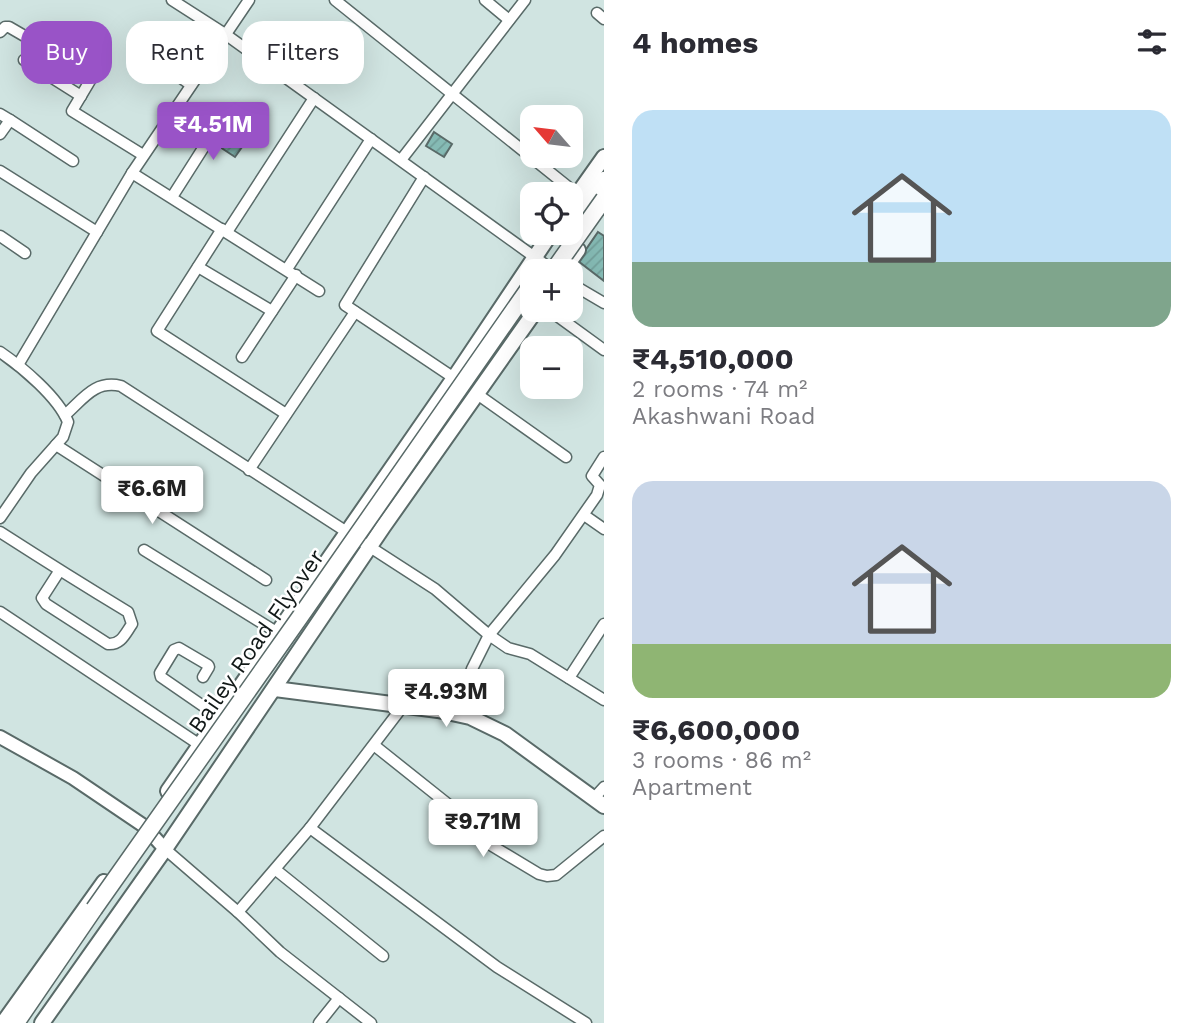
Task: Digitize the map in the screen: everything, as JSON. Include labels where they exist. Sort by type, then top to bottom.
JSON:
[{"type":"highway","points":[[583,210],[604,180]]},
{"type":"highway","points":[[562,259],[604,199]]},
{"type":"highway","points":[[543,259],[556,245]]},
{"type":"highway","name":"Bailey Road Flyover","points":[[26,1023],[98,911],[520,301]]},
{"type":"highway","name":"Bailey Road Flyover","points":[[16,1023],[520,319]]},
{"type":"main road","points":[[583,187],[604,157]]},
{"type":"main road","points":[[571,259],[604,211]]},
{"type":"main road","points":[[3,1023],[144,826],[454,378],[520,288]]},
{"type":"main road","points":[[42,1023],[528,322]]},
{"type":"main road","points":[[262,655],[286,672]]},
{"type":"main road","points":[[275,689],[456,713],[483,722],[505,734],[601,797]]},
{"type":"main road","points":[[223,711],[251,724]]},
{"type":"street","points":[[172,0],[205,21]]},
{"type":"street","points":[[228,30],[249,0]]},
{"type":"street","points":[[335,0],[451,94],[553,182]]},
{"type":"street","points":[[485,0],[509,20]]},
{"type":"street","points":[[401,160],[525,0]]},
{"type":"street","points":[[0,32],[9,27],[21,34]]},
{"type":"street","points":[[228,36],[425,177],[532,259]]},
{"type":"street","points":[[62,84],[81,96]]},
{"type":"street","points":[[88,84],[72,111],[143,155]]},
{"type":"street","points":[[18,365],[143,155],[191,85]]},
{"type":"street","points":[[286,414],[157,331],[314,98]]},
{"type":"street","points":[[172,197],[228,109]]},
{"type":"street","points":[[0,114],[72,161]]},
{"type":"street","points":[[0,134],[10,120]]},
{"type":"street","points":[[242,357],[272,311],[291,272],[372,139]]},
{"type":"street","points":[[0,171],[97,232]]},
{"type":"street","points":[[132,173],[319,291]]},
{"type":"street","points":[[425,177],[346,306],[454,378]]},
{"type":"street","points":[[0,236],[25,253]]},
{"type":"street","points":[[198,267],[272,311]]},
{"type":"street","points":[[583,291],[604,303]]},
{"type":"street","points":[[249,470],[355,312]]},
{"type":"street","points":[[565,322],[604,351]]},
{"type":"street","points":[[0,352],[18,365],[65,415],[68,427],[31,473],[0,518]]},
{"type":"street","points":[[65,415],[99,385],[107,383],[121,386],[435,589],[489,635],[510,649],[530,653],[604,700]]},
{"type":"street","points":[[477,394],[566,457]]},
{"type":"street","points":[[56,444],[266,580]]},
{"type":"street","points":[[456,713],[475,661],[489,635],[555,555],[599,491],[600,485],[592,476],[604,457]]},
{"type":"street","points":[[584,515],[604,529]]},
{"type":"street","points":[[0,532],[128,612],[132,624],[121,641],[115,645],[108,644],[46,604],[41,598],[60,570]]},
{"type":"street","points":[[144,550],[278,633]]},
{"type":"street","points":[[0,612],[200,745]]},
{"type":"street","points":[[569,678],[600,640],[604,625]]},
{"type":"street","points":[[203,677],[208,665],[179,648],[174,650],[160,673],[161,677],[223,711]]},
{"type":"street","points":[[238,912],[310,828],[403,706]]},
{"type":"street","points":[[0,737],[73,778],[144,826],[165,849],[280,952],[371,1023]]},
{"type":"street","points":[[375,746],[449,805],[489,844],[539,874],[556,875],[604,836]]},
{"type":"street","points":[[310,828],[497,967],[586,1023]]},
{"type":"street","points":[[276,870],[383,956]]},
{"type":"street","points":[[319,1023],[339,998]]},
{"type":"building","points":[[434,132],[452,144],[444,157],[426,146]]},
{"type":"building","points":[[224,135],[242,147],[235,157],[217,145]]},
{"type":"building","points":[[598,232],[604,236],[604,281],[583,265],[583,259],[579,259]]}]
